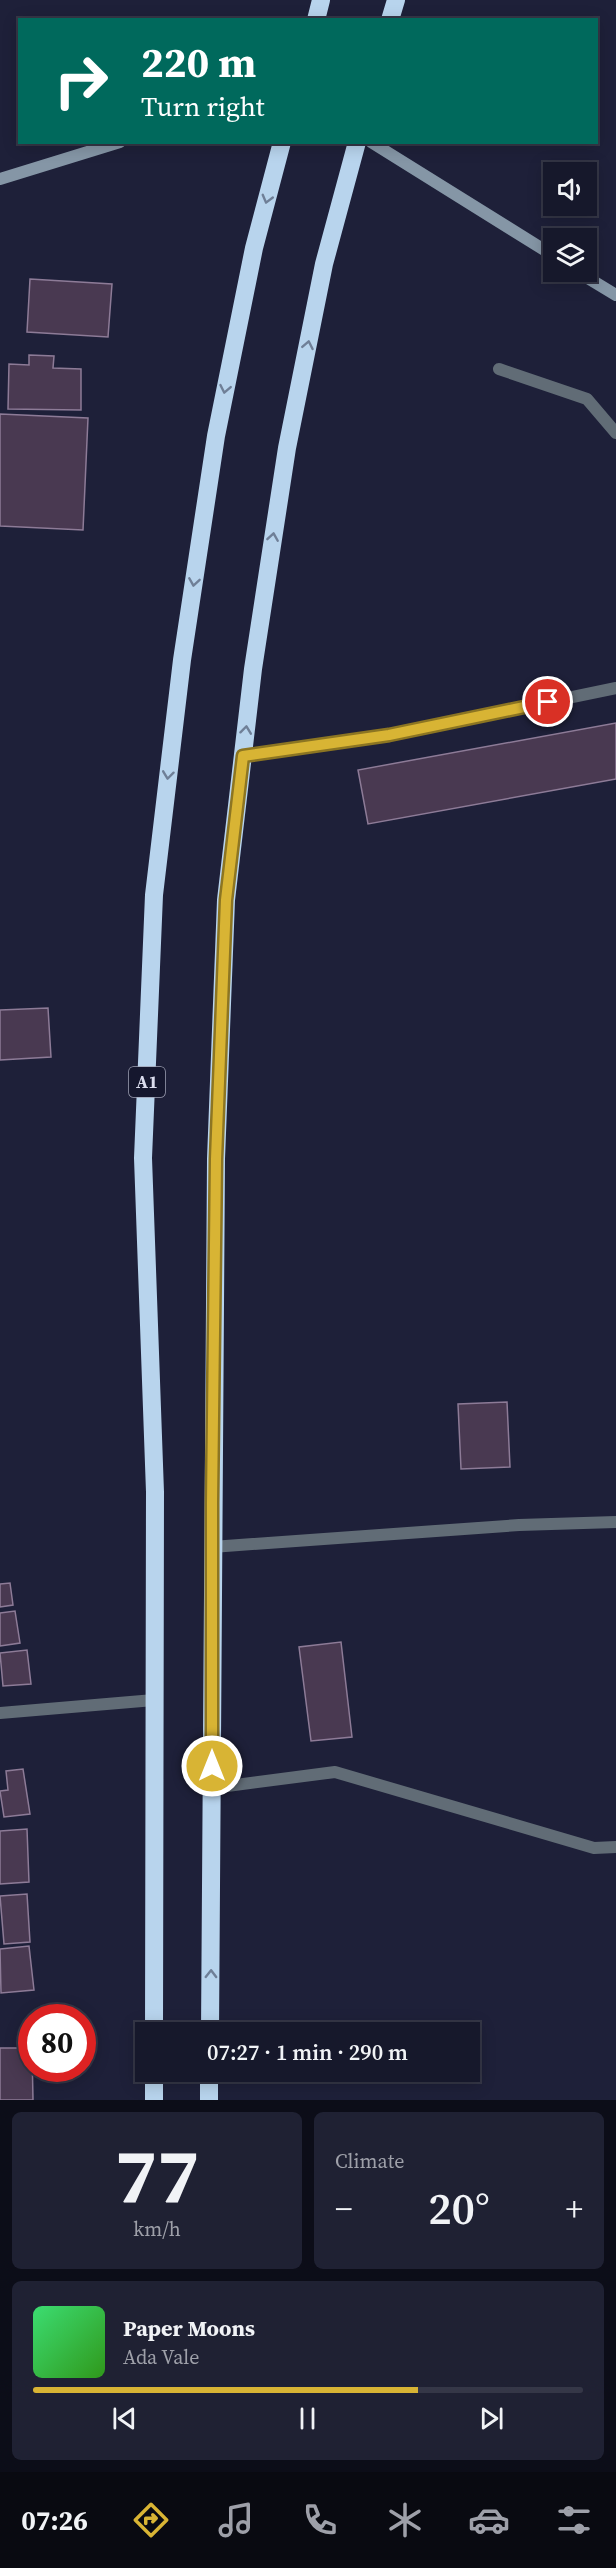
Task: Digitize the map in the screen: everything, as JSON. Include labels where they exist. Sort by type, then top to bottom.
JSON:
[{"type":"highway","points":[[316,18],[321,0]]},
{"type":"highway","points":[[391,18],[396,0]]},
{"type":"highway","name":"A1","points":[[154,2022],[155,1492],[143,1158],[154,895],[182,660],[216,436],[254,248],[281,144]]},
{"type":"highway","points":[[210,2022],[212,1547],[218,1112],[226,900],[253,669],[287,448],[324,264],[356,144]]},
{"type":"highway","points":[[154,2082],[154,2100]]},
{"type":"highway","points":[[209,2082],[209,2100]]},
{"type":"main road","points":[[0,179],[114,144]]},
{"type":"main road","points":[[374,144],[543,249]]},
{"type":"main road","points":[[595,282],[616,295]]},
{"type":"street","points":[[499,369],[587,399],[616,433]]},
{"type":"street","points":[[243,756],[389,735],[616,688]]},
{"type":"street","points":[[212,1547],[519,1525],[616,1522]]},
{"type":"street","points":[[0,1713],[154,1700]]},
{"type":"street","points":[[212,1788],[336,1772],[594,1848],[616,1846]]},
{"type":"building","points":[[30,279],[112,284],[108,337],[27,332]]},
{"type":"building","points":[[29,355],[54,356],[53,368],[81,369],[81,410],[8,409],[9,364],[29,365]]},
{"type":"building","points":[[0,414],[88,418],[83,530],[0,526]]},
{"type":"building","points":[[616,723],[616,779],[368,824],[358,770]]},
{"type":"building","points":[[48,1008],[51,1057],[0,1060],[0,1010]]},
{"type":"building","points":[[507,1402],[510,1467],[461,1469],[458,1404]]},
{"type":"building","points":[[10,1583],[13,1605],[0,1607],[0,1584]]},
{"type":"building","points":[[15,1611],[20,1643],[0,1646],[0,1613]]},
{"type":"building","points":[[341,1642],[352,1737],[311,1741],[299,1647]]},
{"type":"building","points":[[27,1650],[31,1684],[3,1686],[0,1653]]},
{"type":"building","points":[[23,1769],[30,1814],[4,1817],[0,1791],[8,1790],[6,1771]]},
{"type":"building","points":[[27,1829],[29,1882],[0,1884],[0,1831]]},
{"type":"building","points":[[27,1894],[30,1942],[4,1944],[0,1896]]},
{"type":"building","points":[[29,1946],[34,1990],[1,1993],[0,1949]]},
{"type":"building","points":[[0,2048],[18,2048],[18,2082],[33,2082],[33,2100],[0,2100]]},
{"type":"route","points":[[212,1766],[216,1159],[226,900],[243,756],[389,735],[548,702]]}]
